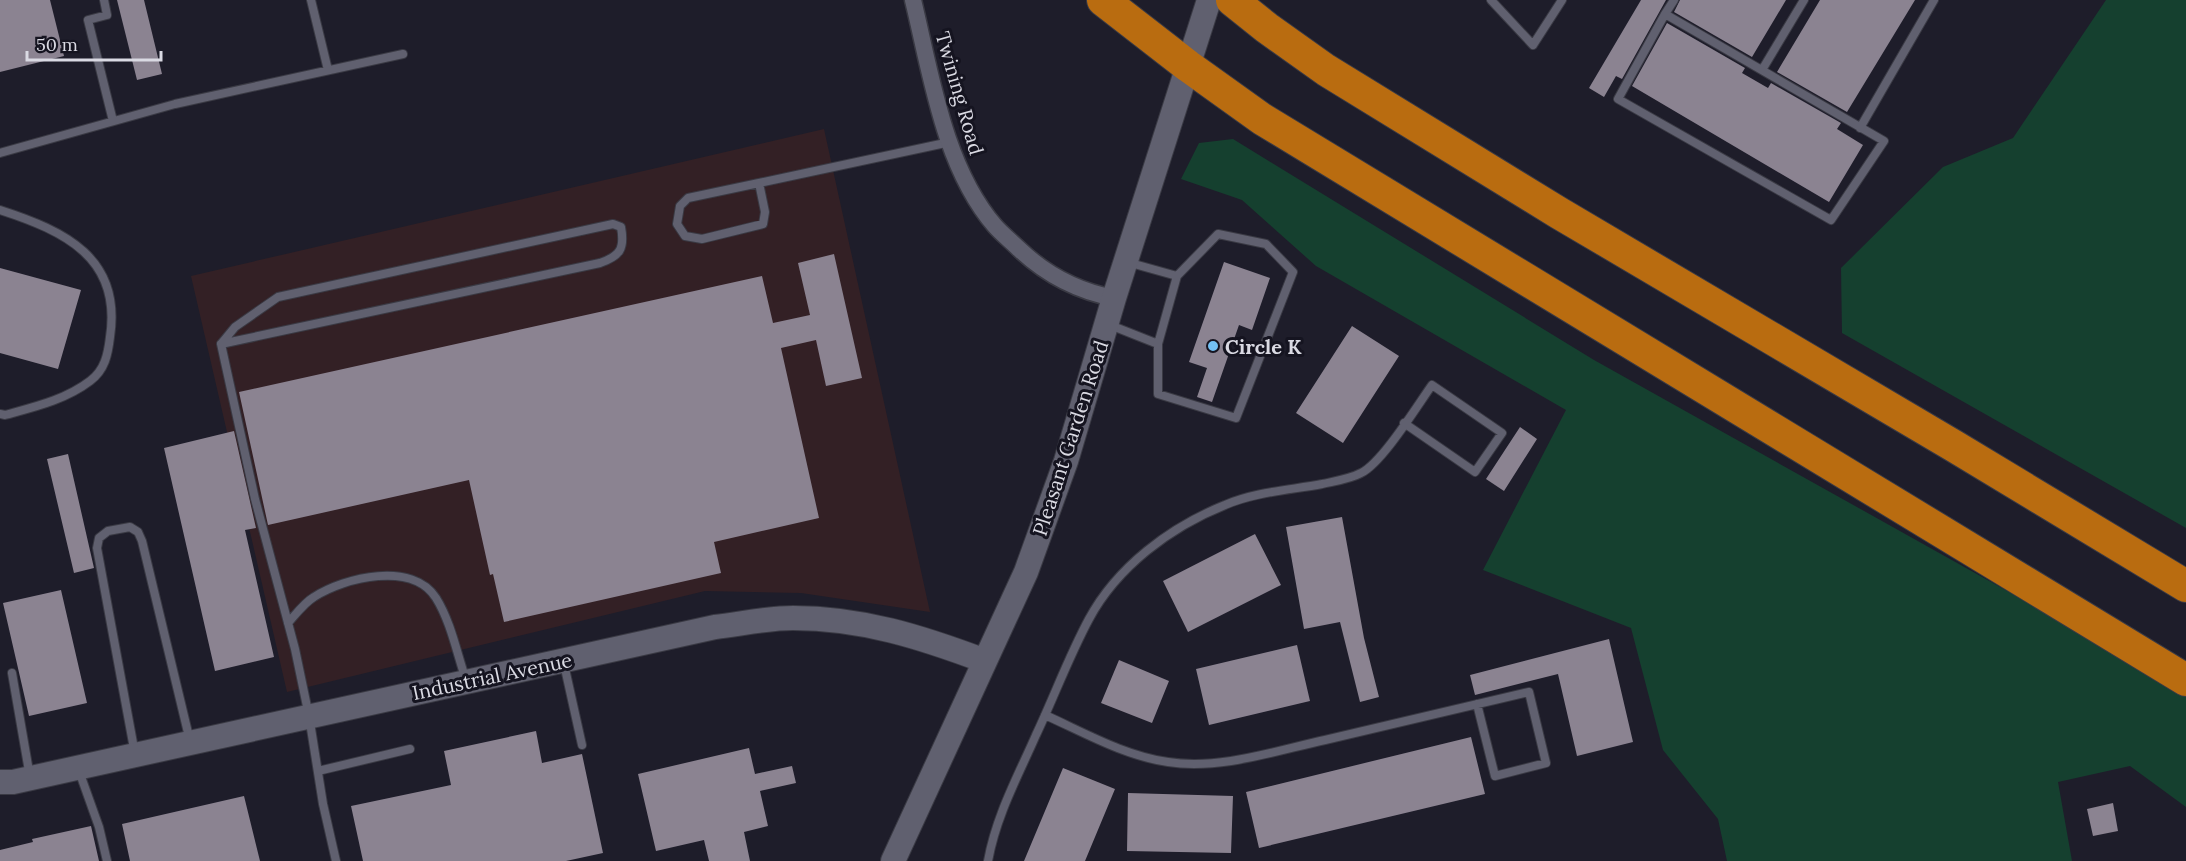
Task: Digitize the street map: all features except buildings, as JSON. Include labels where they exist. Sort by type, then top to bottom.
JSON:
[{"type":"highway","points":[[1103,0],[1188,66],[1262,119],[2186,680]]},
{"type":"highway","points":[[1232,0],[1326,70],[1559,213],[1995,470],[2186,586]]},
{"type":"main road","name":"Pleasant Garden Road","points":[[893,861],[1026,572],[1066,461],[1125,261],[1209,0]]},
{"type":"main road","name":"Industrial Avenue","points":[[0,782],[30,778],[715,627],[791,618],[859,623],[926,639],[985,661]]},
{"type":"street","name":"Twining Road","points":[[913,0],[950,142],[956,160],[976,199],[995,226],[1032,261],[1065,282],[1093,294],[1114,298]]},
{"type":"lane","points":[[104,0],[107,15],[88,20],[113,121]]},
{"type":"lane","points":[[311,0],[328,70]]},
{"type":"lane","points":[[1491,0],[1533,45],[1562,0]]},
{"type":"lane","points":[[1665,14],[1884,141],[1831,220],[1618,99],[1665,14],[1674,0]]},
{"type":"lane","points":[[1762,70],[1804,0]]},
{"type":"lane","points":[[1860,128],[1934,0]]},
{"type":"lane","points":[[0,153],[175,104],[403,54]]},
{"type":"lane","points":[[759,183],[765,212],[763,224],[702,239],[685,236],[677,224],[680,206],[688,198],[950,142]]},
{"type":"lane","points":[[0,210],[26,218],[67,239],[94,260],[108,285],[112,323],[107,361],[91,381],[50,403],[5,415],[0,414]]},
{"type":"lane","points":[[613,224],[621,227],[623,236],[621,249],[615,258],[600,263],[221,344],[235,327],[278,297],[613,224]]},
{"type":"lane","points":[[1218,234],[1266,244],[1293,272],[1236,418],[1158,394],[1158,344],[1177,276],[1218,234]]},
{"type":"lane","points":[[1125,261],[1177,276]]},
{"type":"lane","points":[[1107,324],[1158,344]]},
{"type":"lane","points":[[221,344],[255,499],[288,622],[309,716],[336,861]]},
{"type":"lane","points":[[988,861],[998,818],[1089,619],[1110,587],[1149,548],[1185,525],[1225,505],[1244,498],[1330,482],[1363,473],[1378,459],[1404,423],[1432,385],[1502,433],[1475,472],[1404,423]]},
{"type":"lane","points":[[135,754],[97,548],[99,538],[108,531],[130,527],[138,532],[142,541],[190,742]]},
{"type":"lane","points":[[288,622],[313,597],[344,584],[372,577],[400,576],[420,582],[435,597],[466,681]]},
{"type":"lane","points":[[563,660],[582,745]]},
{"type":"lane","points":[[12,673],[30,778]]},
{"type":"lane","points":[[1045,715],[1116,748],[1143,757],[1197,764],[1230,761],[1268,753],[1477,704],[1529,692],[1546,763],[1495,776],[1477,704]]},
{"type":"lane","points":[[318,771],[410,749]]},
{"type":"lane","points":[[78,767],[99,827],[107,861]]},
{"type":"shaded area","points":[[824,129],[930,612],[801,593],[705,591],[287,692],[191,276]]},
{"type":"green space","points":[[2106,0],[2186,0],[2186,528],[1842,333],[1841,268],[1943,167],[2013,138]]},
{"type":"green space","points":[[1233,139],[1594,360],[2186,691],[2186,807],[2130,766],[2058,782],[2072,861],[1727,861],[1718,819],[1663,750],[1631,628],[1483,570],[1566,410],[1316,266],[1242,200],[1181,179],[1199,143]]},
{"type":"place","name":"Circle K","points":[[1213,346]]}]
